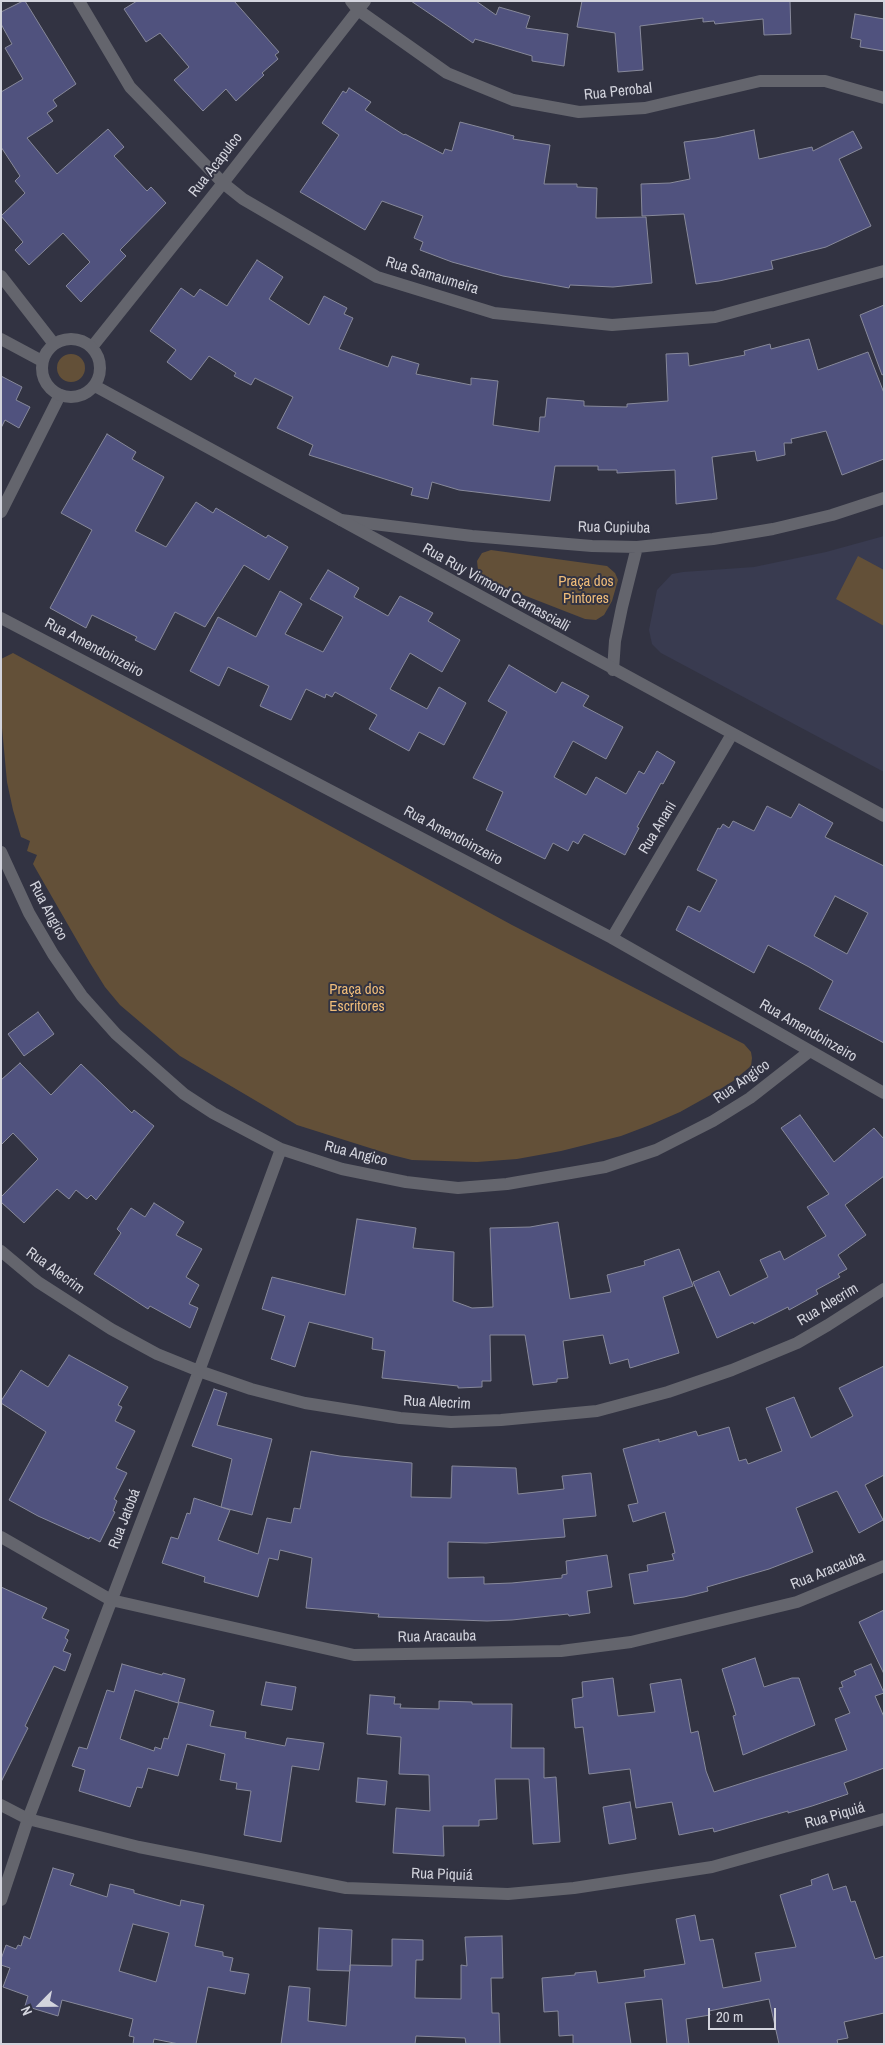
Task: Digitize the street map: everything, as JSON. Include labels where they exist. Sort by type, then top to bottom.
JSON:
[{"type":"street","name":"Rua Samaumeira","points":[[79,1],[130,87],[223,183],[243,199],[377,277],[494,313],[612,325],[715,317],[884,271]]},
{"type":"street","name":"Rua Acapulco","points":[[92,347],[223,183],[358,4]]},
{"type":"street","name":"Rua Perobal","points":[[358,4],[447,73],[513,100],[579,112],[645,108],[760,81],[825,81],[884,98]]},
{"type":"street","points":[[1,276],[54,344]]},
{"type":"street","points":[[1,338],[42,361]]},
{"type":"street","points":[[74,338],[92,347],[97,354],[101,370],[95,386],[88,393],[69,398],[51,389],[45,381],[42,372],[42,361],[49,348],[63,339],[74,338]]},
{"type":"street","name":"Rua Ruy Virmond Carnascialli","points":[[95,386],[612,670],[884,816]]},
{"type":"street","points":[[1,512],[60,395]]},
{"type":"street","name":"Rua Cupiuba","points":[[339,520],[472,536],[637,548],[713,539],[773,529],[832,515],[884,498]]},
{"type":"street","points":[[612,670],[615,641],[637,548]]},
{"type":"street","name":"Rua Amendoinzeiro","points":[[1,618],[612,938],[884,1093]]},
{"type":"street","name":"Rua Anani","points":[[612,938],[732,734]]},
{"type":"street","name":"Rua Angico","points":[[1,852],[29,912],[53,954],[82,996],[116,1034],[184,1094],[247,1132],[281,1149],[342,1169],[406,1182],[440,1186],[482,1187],[574,1174],[629,1160],[694,1132],[750,1098],[810,1051]]},
{"type":"street","name":"Rua Jatobá","points":[[1,1900],[28,1820],[199,1371],[281,1149]]},
{"type":"street","name":"Rua Alecrim","points":[[1,1252],[38,1282],[111,1329],[157,1354],[199,1371],[251,1389],[305,1403],[400,1418],[451,1422],[501,1420],[596,1411],[668,1392],[732,1370],[796,1343],[884,1289]]},
{"type":"street","name":"Rua Aracauba","points":[[1,1537],[111,1600],[354,1655],[561,1651],[631,1642],[797,1602],[884,1566]]},
{"type":"street","name":"Rua Piquiá","points":[[1,1805],[28,1820],[139,1847],[346,1888],[508,1894],[574,1888],[712,1867],[884,1819]]},
{"type":"shaded area","points":[[884,536],[884,772],[661,653],[652,644],[649,630],[657,590],[672,574],[754,567],[826,552]]},
{"type":"green space","points":[[71,354],[81,358],[85,368],[81,378],[71,382],[61,378],[57,368],[61,358]]},
{"type":"green space","name":"Praça dos Pintores","points":[[491,550],[607,566],[615,573],[618,580],[612,601],[604,615],[596,620],[585,619],[490,582],[481,576],[477,561],[482,553]]},
{"type":"green space","points":[[858,556],[884,570],[884,626],[836,599]]},
{"type":"green space","name":"Praça dos Escritores","points":[[13,653],[512,925],[744,1044],[751,1052],[751,1066],[733,1081],[714,1093],[680,1112],[650,1125],[621,1136],[561,1151],[517,1159],[477,1162],[412,1160],[297,1125],[180,1056],[120,1005],[105,987],[90,963],[33,864],[37,855],[27,851],[30,841],[21,837],[13,810],[7,782],[1,717],[1,659]]},
{"type":"building","points":[[25,1],[76,84],[53,100],[57,106],[47,113],[53,121],[27,138],[57,174],[108,129],[124,147],[114,156],[147,191],[151,187],[166,203],[120,250],[126,256],[81,302],[66,286],[90,262],[63,233],[29,265],[15,250],[23,242],[1,216],[25,193],[15,181],[20,176],[1,147],[1,92],[23,79],[5,48],[12,44],[1,24],[1,12]]},
{"type":"building","points":[[137,1],[234,1],[279,52],[275,55],[278,59],[236,101],[226,89],[203,111],[174,80],[189,67],[160,33],[146,42],[124,9]]},
{"type":"building","points":[[411,1],[476,1],[496,15],[499,7],[530,16],[526,28],[568,34],[564,66],[532,61],[532,56],[475,39],[473,43]]},
{"type":"building","points":[[582,1],[790,1],[791,34],[764,35],[763,19],[715,24],[714,21],[703,22],[703,18],[640,26],[643,70],[618,72],[615,33],[577,27]]},
{"type":"building","points":[[855,14],[884,19],[884,51],[860,47],[861,40],[851,38]]},
{"type":"building","points":[[349,88],[371,102],[365,110],[404,135],[443,154],[445,149],[452,151],[460,122],[514,136],[513,139],[550,145],[544,184],[577,184],[577,187],[597,188],[596,218],[646,217],[652,283],[613,287],[570,285],[569,288],[503,276],[452,262],[420,250],[423,242],[414,238],[423,216],[382,201],[365,230],[300,192],[339,135],[322,123],[343,91],[346,93]]},
{"type":"building","points":[[754,130],[759,159],[812,147],[813,151],[853,131],[862,148],[839,159],[871,226],[826,247],[771,261],[773,269],[696,284],[684,214],[642,216],[641,184],[670,183],[690,179],[684,142]]},
{"type":"building","points":[[257,260],[283,277],[269,299],[309,325],[324,296],[347,308],[344,314],[353,318],[339,349],[388,367],[392,356],[419,364],[416,374],[471,385],[471,378],[498,381],[493,425],[539,432],[540,417],[545,417],[547,398],[584,401],[584,406],[627,407],[627,404],[668,401],[666,354],[688,353],[689,366],[745,355],[744,351],[770,344],[771,349],[809,339],[818,370],[868,352],[884,393],[884,459],[842,475],[826,431],[791,439],[792,443],[784,443],[785,455],[757,461],[755,451],[712,457],[717,499],[676,504],[675,470],[617,473],[617,470],[598,470],[598,466],[555,466],[550,501],[459,490],[432,482],[428,499],[411,495],[413,488],[309,455],[313,445],[277,428],[293,397],[255,378],[251,385],[234,376],[236,373],[209,356],[191,380],[167,362],[176,350],[150,331],[181,288],[194,297],[200,289],[227,306]]},
{"type":"building","points":[[884,305],[884,374],[882,375],[860,315]]},
{"type":"building","points":[[1,376],[22,387],[16,400],[30,407],[19,428],[5,420],[1,428]]},
{"type":"building","points":[[107,434],[136,452],[132,459],[164,477],[135,531],[166,547],[196,502],[213,513],[216,508],[266,538],[268,535],[288,547],[269,580],[244,565],[205,627],[175,612],[155,650],[135,640],[137,637],[92,615],[86,628],[50,608],[92,530],[61,513]]},
{"type":"building","points":[[328,570],[359,588],[354,597],[388,616],[400,596],[433,613],[428,621],[460,640],[442,672],[410,653],[390,689],[427,709],[439,687],[466,703],[444,745],[419,732],[409,751],[369,729],[377,715],[335,692],[332,697],[326,694],[325,698],[306,689],[291,720],[260,706],[269,686],[228,667],[219,686],[190,671],[218,617],[256,637],[280,591],[302,604],[285,634],[323,652],[343,617],[310,599]]},
{"type":"building","points":[[509,665],[556,693],[562,682],[589,696],[583,706],[623,727],[606,759],[573,741],[554,777],[586,795],[596,777],[626,794],[639,771],[644,774],[657,751],[675,762],[637,827],[639,828],[625,855],[584,834],[578,844],[573,841],[568,851],[553,843],[545,859],[486,830],[503,792],[473,778],[507,712],[488,701]]},
{"type":"building","points":[[799,804],[833,823],[825,837],[884,866],[884,1043],[819,1009],[833,981],[809,967],[768,945],[754,973],[676,930],[688,906],[700,912],[717,880],[697,870],[718,828],[720,829],[723,824],[729,828],[733,821],[754,831],[767,806],[791,818]],"holes":[[[835,896],[868,913],[847,954],[814,936]]]},
{"type":"building","points":[[38,1012],[54,1034],[24,1056],[8,1034]]},
{"type":"building","points":[[20,1063],[51,1095],[81,1064],[132,1113],[134,1110],[154,1126],[96,1200],[91,1195],[87,1199],[76,1190],[69,1199],[57,1189],[24,1223],[1,1202],[1,1197],[38,1159],[13,1133],[1,1145],[1,1080]]},
{"type":"building","points":[[800,1115],[834,1162],[874,1128],[884,1139],[884,1176],[845,1205],[866,1235],[838,1255],[847,1269],[838,1274],[840,1277],[816,1290],[818,1294],[789,1310],[788,1307],[754,1324],[753,1322],[717,1338],[693,1282],[719,1271],[730,1296],[768,1277],[760,1260],[780,1251],[784,1260],[826,1236],[807,1207],[829,1194],[781,1128]]},
{"type":"building","points":[[154,1203],[184,1222],[176,1235],[202,1249],[186,1277],[199,1285],[189,1304],[198,1308],[190,1328],[150,1306],[148,1309],[94,1274],[121,1233],[117,1229],[131,1208],[145,1217]]},
{"type":"building","points":[[357,1219],[416,1228],[413,1248],[454,1252],[453,1301],[472,1308],[493,1307],[490,1228],[530,1227],[558,1222],[570,1299],[611,1292],[607,1275],[645,1265],[644,1261],[679,1249],[693,1286],[663,1297],[679,1353],[630,1368],[628,1359],[610,1364],[603,1335],[563,1341],[568,1378],[557,1379],[557,1382],[533,1385],[525,1335],[490,1335],[491,1381],[482,1381],[482,1387],[458,1388],[458,1386],[382,1378],[385,1351],[372,1349],[373,1338],[309,1322],[295,1367],[271,1359],[285,1316],[262,1309],[272,1277],[345,1295]]},
{"type":"building","points":[[69,1355],[128,1387],[118,1405],[122,1407],[115,1421],[135,1431],[116,1468],[127,1473],[114,1499],[117,1501],[113,1511],[115,1512],[100,1542],[38,1516],[9,1500],[46,1432],[1,1403],[1,1401],[21,1370],[48,1387]]},
{"type":"building","points":[[884,1366],[884,1475],[865,1485],[883,1520],[859,1533],[837,1491],[796,1508],[813,1552],[769,1569],[707,1587],[708,1591],[684,1597],[634,1604],[629,1574],[648,1571],[647,1565],[674,1560],[672,1554],[675,1553],[665,1512],[633,1522],[628,1505],[638,1503],[623,1449],[659,1439],[659,1442],[696,1431],[698,1436],[729,1427],[739,1461],[746,1459],[748,1464],[782,1451],[766,1408],[794,1397],[811,1438],[853,1416],[839,1388]]},
{"type":"building","points":[[214,1389],[227,1393],[217,1425],[272,1439],[252,1515],[221,1507],[232,1459],[192,1446]]},
{"type":"building","points":[[311,1451],[340,1456],[412,1463],[411,1497],[451,1498],[452,1466],[516,1468],[518,1494],[564,1489],[562,1476],[591,1473],[596,1516],[563,1519],[565,1537],[486,1543],[448,1542],[448,1578],[484,1577],[484,1584],[562,1578],[562,1575],[567,1574],[566,1561],[607,1555],[612,1587],[587,1591],[590,1613],[569,1616],[568,1614],[487,1621],[378,1617],[379,1614],[306,1608],[312,1558],[280,1550],[278,1560],[269,1558],[258,1597],[204,1582],[205,1577],[162,1563],[171,1537],[178,1539],[187,1513],[190,1514],[194,1498],[230,1510],[218,1540],[258,1554],[267,1518],[291,1523],[294,1508],[300,1509]]},
{"type":"building","points":[[1,1587],[47,1608],[42,1618],[69,1630],[65,1638],[68,1640],[63,1651],[71,1654],[65,1671],[54,1666],[25,1726],[28,1728],[1,1782]]},
{"type":"building","points":[[884,1610],[884,1674],[859,1622]]},
{"type":"building","points":[[755,1658],[764,1687],[792,1678],[799,1678],[815,1725],[743,1755],[733,1716],[736,1715],[722,1669]]},
{"type":"building","points":[[122,1664],[185,1679],[178,1703],[135,1690],[120,1739],[154,1751],[155,1747],[161,1749],[164,1738],[168,1739],[179,1702],[214,1711],[210,1726],[246,1732],[245,1738],[285,1746],[287,1738],[324,1743],[319,1770],[292,1766],[281,1842],[244,1835],[251,1791],[236,1789],[237,1783],[220,1780],[225,1754],[187,1744],[178,1776],[148,1768],[142,1788],[137,1787],[130,1807],[79,1791],[85,1770],[72,1766],[79,1747],[87,1749],[107,1690],[114,1692]]},
{"type":"building","points":[[871,1664],[884,1693],[875,1696],[884,1717],[884,1768],[844,1783],[848,1794],[788,1813],[788,1811],[714,1832],[713,1828],[679,1835],[672,1802],[636,1808],[630,1769],[589,1774],[583,1727],[575,1728],[572,1699],[583,1697],[582,1682],[613,1678],[618,1716],[655,1712],[650,1684],[681,1679],[691,1733],[698,1731],[706,1771],[714,1792],[847,1750],[835,1719],[850,1713],[839,1688],[843,1687],[841,1682],[856,1675],[854,1671]]},
{"type":"building","points":[[266,1682],[296,1687],[292,1710],[261,1705]]},
{"type":"building","points":[[370,1695],[395,1697],[394,1704],[401,1704],[400,1708],[439,1709],[439,1701],[472,1702],[472,1704],[512,1704],[511,1748],[544,1748],[544,1778],[556,1777],[560,1842],[533,1844],[529,1779],[495,1779],[497,1819],[479,1820],[479,1826],[443,1826],[444,1856],[393,1853],[396,1808],[430,1811],[429,1775],[399,1774],[401,1737],[367,1734]]},
{"type":"building","points":[[358,1778],[387,1781],[385,1805],[356,1802]]},
{"type":"building","points":[[630,1802],[636,1839],[609,1844],[603,1807]]},
{"type":"building","points":[[53,1868],[74,1874],[70,1885],[107,1897],[110,1884],[180,1906],[181,1900],[204,1905],[195,1946],[223,1952],[223,1956],[233,1958],[230,1971],[249,1974],[245,1994],[208,1987],[196,2044],[179,2044],[154,2039],[153,2044],[133,2044],[134,2037],[129,2036],[133,2019],[62,2000],[58,2016],[25,2006],[28,1996],[3,1987],[10,1968],[1,1965],[6,1945],[16,1949],[18,1945],[21,1946],[24,1936],[30,1939]],"holes":[[[133,1924],[169,1933],[156,1982],[119,1971]]]},
{"type":"building","points":[[828,1874],[833,1890],[846,1886],[851,1902],[855,1901],[875,1959],[884,1956],[884,2013],[844,2022],[848,2038],[837,2040],[838,2044],[779,2044],[769,1999],[709,2011],[710,2015],[686,2019],[689,2044],[667,2044],[662,1999],[625,2003],[631,2044],[573,2044],[573,2035],[559,2036],[558,2011],[544,2012],[542,1978],[596,1971],[598,1983],[645,1977],[644,1970],[685,1964],[676,1919],[695,1915],[700,1941],[713,1939],[723,1988],[761,1981],[755,1953],[796,1947],[780,1895],[812,1885],[811,1880]]},
{"type":"building","points":[[319,1928],[352,1930],[350,1971],[317,1970]]},
{"type":"building","points":[[502,1936],[503,1978],[491,1978],[492,2013],[499,2013],[500,2044],[466,2044],[465,2038],[416,2036],[415,2044],[281,2044],[289,1986],[310,1988],[308,2021],[346,2026],[350,1965],[392,1966],[392,1939],[423,1940],[423,1960],[416,1960],[415,1998],[461,1999],[461,1965],[467,1966],[465,1937]]}]
